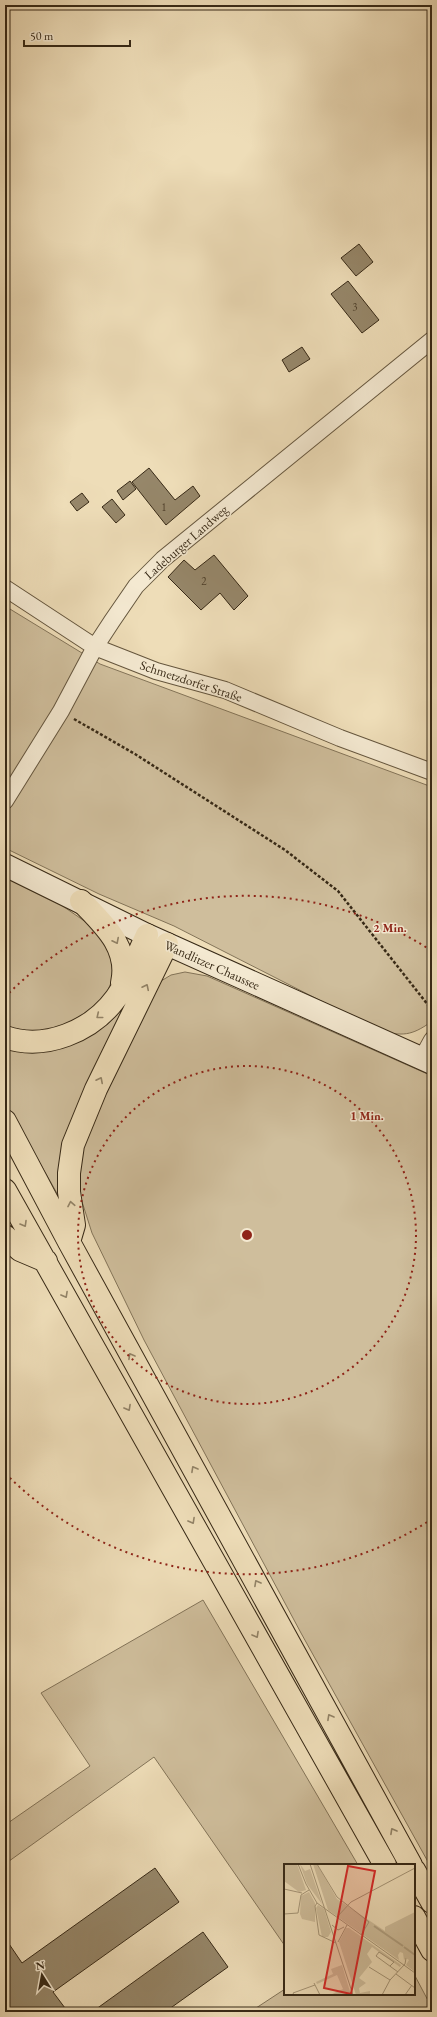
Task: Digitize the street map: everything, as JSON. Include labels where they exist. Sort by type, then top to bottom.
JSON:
[{"type":"highway","points":[[81,902],[110,931],[117,942],[123,969],[120,992]]},
{"type":"highway","points":[[5,1037],[35,1041],[61,1038],[85,1027],[103,1013],[120,992],[147,935]]},
{"type":"highway","points":[[69,1242],[74,1225],[69,1192],[69,1173],[73,1145],[96,1089],[166,944]]},
{"type":"highway","points":[[5,1121],[69,1242],[411,1864]]},
{"type":"highway","points":[[5,1190],[384,1864]]},
{"type":"highway","points":[[5,1236],[20,1250],[46,1261]]},
{"type":"highway","points":[[415,1872],[432,1902]]},
{"type":"highway","points":[[415,1919],[432,1950]]},
{"type":"main road","name":"Wandlitzer Chaussee","points":[[5,865],[166,944],[429,1054]]},
{"type":"street","name":"Ladeburger Landweg","points":[[5,801],[61,711],[95,647],[136,586],[163,559],[432,340]]},
{"type":"street","name":"Schmetzdorfer Straße","points":[[5,588],[95,647],[156,671],[225,690],[340,738],[432,772]]},
{"type":"path","points":[[61,711],[135,754],[285,850],[338,891],[432,1010]]},
{"type":"shaded area","points":[[5,606],[100,664],[432,787],[431,1022],[418,1030],[407,1034],[395,1034],[380,1031],[174,926],[99,894],[5,848]]},
{"type":"shaded area","points":[[5,874],[38,889],[96,929],[112,958],[112,980],[106,995],[81,1018],[56,1029],[35,1032],[5,1027]]},
{"type":"shaded area","points":[[185,972],[207,976],[432,1076],[432,1869],[301,1633],[144,1340],[92,1233],[77,1186],[79,1149],[161,981],[171,975]]},
{"type":"shaded area","points":[[133,987],[61,1153],[58,1195],[5,1102],[5,1044],[23,1048]]},
{"type":"shaded area","points":[[203,1600],[357,1864],[284,1864],[284,1945],[154,1757],[5,1864],[5,1825],[90,1766],[41,1693]]},
{"type":"shaded area","points":[[415,1976],[432,2008],[432,2012],[250,2012],[284,1990],[284,1995],[415,1995]]},
{"type":"building","points":[[359,244],[373,262],[356,276],[341,258]]},
{"type":"building","points":[[348,281],[379,320],[362,333],[331,294]]},
{"type":"building","points":[[302,347],[310,359],[289,372],[282,360]]},
{"type":"building","points":[[149,468],[175,500],[193,486],[200,496],[166,525],[132,482]]},
{"type":"building","points":[[130,481],[136,489],[123,500],[117,491]]},
{"type":"building","points":[[82,493],[89,502],[77,511],[70,502]]},
{"type":"building","points":[[112,499],[125,515],[116,523],[102,507]]},
{"type":"building","points":[[214,555],[248,596],[234,610],[220,593],[201,610],[168,577],[184,560],[195,570]]},
{"type":"building","points":[[155,1868],[179,1902],[53,1992],[68,2012],[5,2012],[5,1938],[22,1963]]},
{"type":"building","points":[[203,1932],[228,1967],[165,2012],[92,2012]]}]
